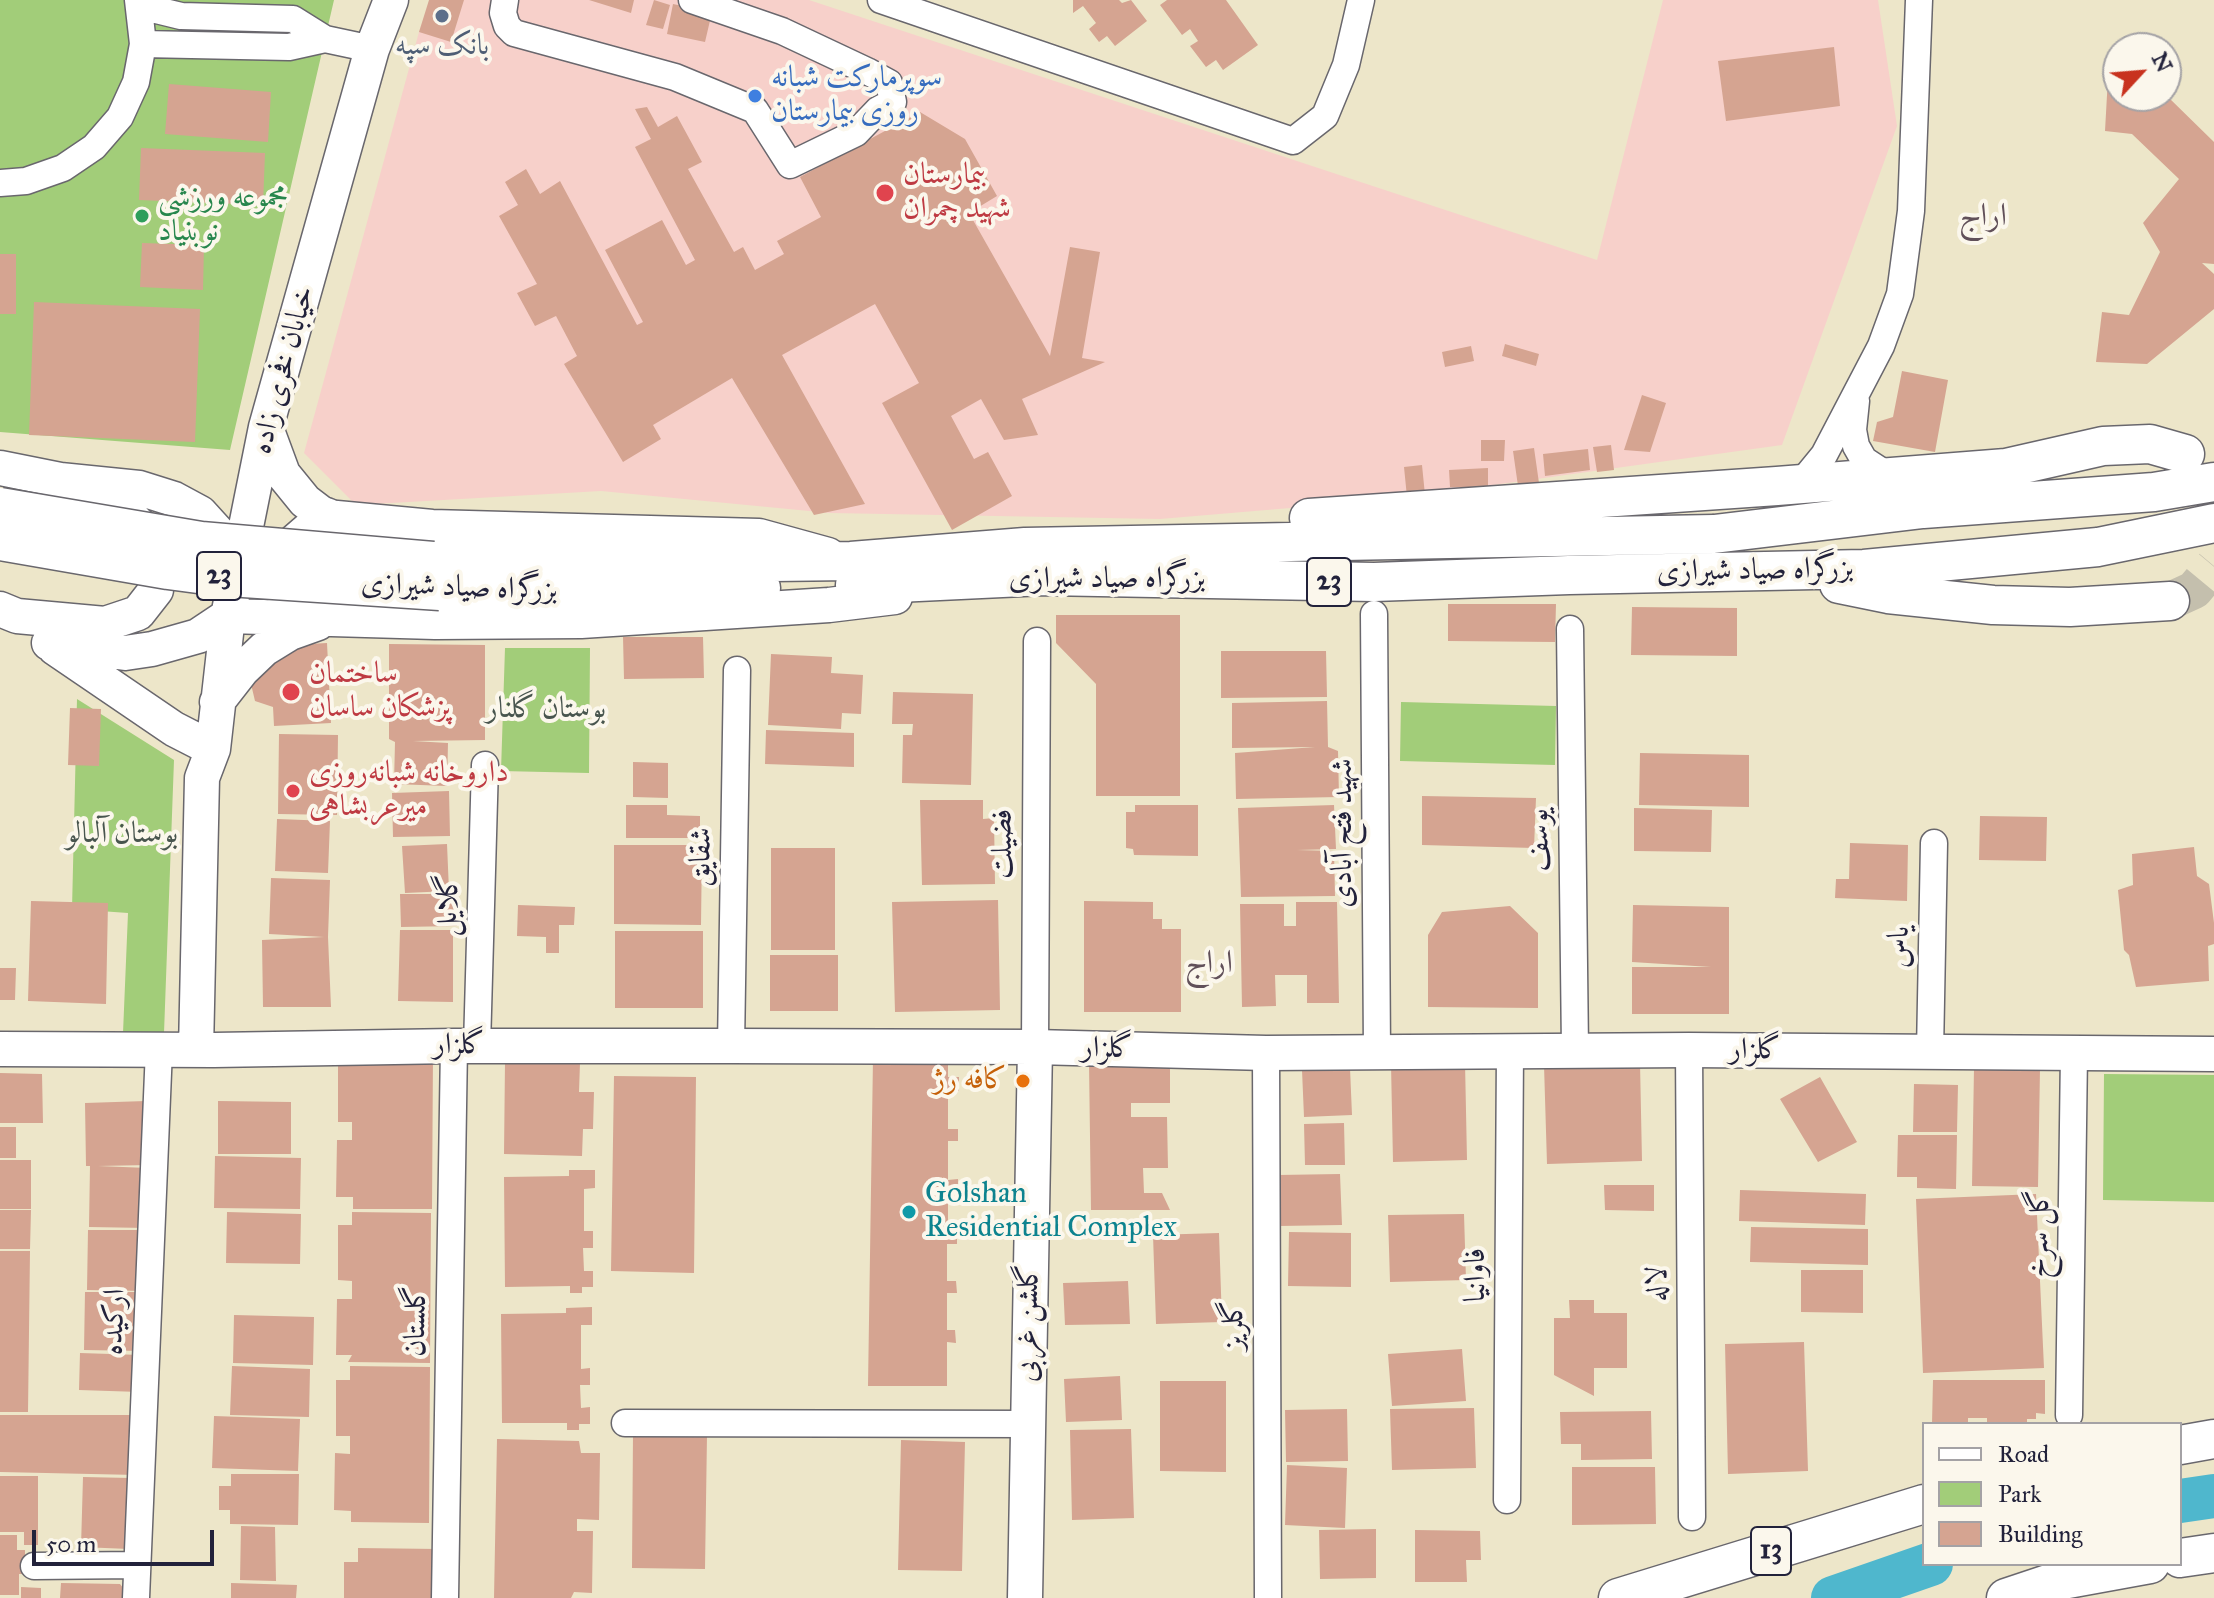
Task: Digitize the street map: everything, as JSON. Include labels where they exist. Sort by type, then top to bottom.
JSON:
[{"type":"highway","points":[[1025,547],[1148,529],[2006,468],[2103,446],[2150,444],[2199,464]]},
{"type":"highway","name":"بزرگراه صیاد شیرازی","points":[[0,507],[436,576],[615,564],[851,561],[1025,547],[1714,534],[1923,509],[2154,492],[2214,482]]},
{"type":"highway","points":[[316,619],[280,584],[280,571],[296,543],[326,517]]},
{"type":"highway","name":"بزرگراه صیاد شیرازی","points":[[0,541],[183,572],[436,576],[639,592],[953,582],[1044,576],[1374,582],[1864,569],[2098,547],[2214,523]]},
{"type":"highway","points":[[1777,571],[1888,594],[1993,605],[2070,607],[2170,601]]},
{"type":"highway","points":[[2182,1445],[2214,1439]]},
{"type":"highway","name":"13","points":[[1618,1598],[1922,1505]]},
{"type":"highway","points":[[2182,1558],[2214,1553]]},
{"type":"highway","points":[[2006,1598],[2057,1581],[2139,1566]]},
{"type":"main road","name":"خیابان فخری زاده","points":[[205,1050],[202,778],[213,749],[228,616],[266,427],[372,49],[391,0]]},
{"type":"main road","points":[[266,427],[283,474],[305,501],[326,517],[432,527],[759,536],[851,561]]},
{"type":"main road","points":[[0,468],[60,480],[139,488],[174,499],[200,513],[220,535],[238,568]]},
{"type":"main road","points":[[8,613],[105,624],[138,613],[156,590],[157,557],[145,531],[129,515],[60,480]]},
{"type":"main road","points":[[49,643],[125,653],[198,636],[228,616],[581,621],[829,605],[889,598],[953,582]]},
{"type":"main road","points":[[8,613],[174,729],[213,749]]},
{"type":"main road","points":[[217,702],[242,670],[264,649],[316,619]]},
{"type":"main road","name":"گلزار","points":[[0,1049],[731,1046],[1035,1047],[1266,1053],[1689,1050],[2214,1054]]},
{"type":"main road","name":"گلشن غربی","points":[[1025,1598],[1035,1047]]},
{"type":"street","points":[[505,0],[503,13],[507,26],[514,33],[675,77],[755,110],[790,165],[856,133],[878,110],[893,102],[889,83],[867,71],[782,31],[692,0]]},
{"type":"street","points":[[881,0],[1293,141],[1325,116],[1346,65],[1361,0]]},
{"type":"street","points":[[1777,486],[1806,477],[1824,455],[1881,346],[1900,294],[1911,211],[1919,0]]},
{"type":"street","points":[[0,183],[26,181],[63,168],[94,147],[120,117],[136,82],[143,44],[139,3],[181,16],[293,19],[325,39],[372,49]]},
{"type":"street","points":[[143,44],[289,47],[325,39]]},
{"type":"street","points":[[1858,389],[1853,430],[1856,446],[1864,460],[1890,477]]},
{"type":"street","points":[[2154,492],[2199,464]]},
{"type":"street","name":"شهید فتح آبادی","points":[[1374,614],[1377,1052]]},
{"type":"street","name":"یوسف","points":[[1570,629],[1575,1050]]},
{"type":"street","name":"فضیلت","points":[[1035,1047],[1037,641]]},
{"type":"street","name":"شقایق","points":[[731,1046],[737,670]]},
{"type":"street","name":"گلایل","points":[[465,1046],[485,765]]},
{"type":"street","name":"یاس","points":[[1930,1052],[1934,843]]},
{"type":"street","name":"گلستان","points":[[445,1598],[465,1046]]},
{"type":"street","name":"ارکیده","points":[[136,1598],[159,1049]]},
{"type":"street","name":"فاوانیا","points":[[1507,1500],[1510,1050]]},
{"type":"street","name":"لاله","points":[[1689,1050],[1692,1517]]},
{"type":"street","name":"گلریز","points":[[1266,1053],[1268,1598]]},
{"type":"street","name":"گل سرخ","points":[[2069,1415],[2074,1053]]},
{"type":"street","points":[[625,1423],[1027,1424]]},
{"type":"street","points":[[34,1566],[137,1565]]},
{"type":"shaded area","name":"بیمارستان شهید چمران","points":[[430,0],[809,0],[1597,260],[1663,0],[1878,0],[1897,126],[1782,445],[1385,500],[1160,519],[830,513],[601,491],[356,505],[304,453]]},
{"type":"green space","name":"مجموعه ورزشی نوبنیاد","points":[[0,0],[334,0],[230,450],[0,432]]},
{"type":"green space","name":"بوستان گلنار","points":[[505,648],[590,648],[589,773],[501,771]]},
{"type":"green space","name":"بوستان آلبالو","points":[[77,699],[174,760],[164,1033],[123,1033],[128,913],[72,909]]},
{"type":"green space","points":[[1401,702],[1556,706],[1555,765],[1400,761]]},
{"type":"green space","points":[[2104,1074],[2214,1075],[2214,1202],[2103,1200]]},
{"type":"building","name":"بانک سپه","points":[[429,0],[464,0],[451,42],[419,32]]},
{"type":"building","points":[[589,0],[634,0],[631,13]]},
{"type":"building","points":[[654,0],[670,5],[663,29],[646,25]]},
{"type":"building","points":[[1073,0],[1119,0],[1122,3],[1131,0],[1147,21],[1115,46],[1107,36],[1099,42],[1089,29],[1096,23],[1083,6],[1073,13]]},
{"type":"building","points":[[1167,0],[1226,0],[1258,45],[1223,70],[1216,60],[1206,67],[1190,46],[1198,41],[1190,29],[1182,35],[1160,5]]},
{"type":"building","points":[[673,4],[712,12],[705,42],[667,34]]},
{"type":"building","points":[[1834,47],[1840,106],[1726,121],[1718,61]]},
{"type":"building","points":[[169,84],[271,92],[268,142],[165,134]]},
{"type":"building","points":[[647,107],[658,127],[677,116],[702,162],[688,169],[734,252],[743,247],[755,270],[784,254],[777,241],[821,217],[800,177],[920,112],[965,139],[997,196],[969,213],[1050,356],[1070,247],[1100,252],[1082,358],[1105,362],[1022,399],[1038,435],[1004,440],[981,399],[951,416],[974,459],[988,452],[1012,496],[952,530],[882,403],[919,383],[875,304],[782,355],[865,504],[814,515],[732,378],[653,425],[661,439],[623,462],[564,364],[577,356],[556,316],[535,326],[517,293],[537,284],[499,216],[518,205],[505,182],[526,169],[540,194],[560,181],[637,325],[643,322],[605,250],[662,220],[686,265],[695,260],[635,147],[651,139],[635,109]]},
{"type":"building","points":[[2182,111],[2214,142],[2214,264],[2202,263],[2214,274],[2214,309],[2147,364],[2096,362],[2102,312],[2129,315],[2160,252],[2143,223],[2179,179],[2132,134],[2105,131],[2106,112]]},
{"type":"building","points":[[141,148],[265,153],[263,205],[139,200]]},
{"type":"building","points":[[142,243],[204,245],[203,290],[140,287]]},
{"type":"building","points":[[0,254],[16,254],[16,314],[0,314]]},
{"type":"building","points":[[34,302],[200,309],[195,442],[29,435]]},
{"type":"building","points":[[1505,344],[1539,354],[1536,366],[1502,356]]},
{"type":"building","points":[[1471,346],[1474,361],[1445,367],[1442,352]]},
{"type":"building","points":[[1902,371],[1948,380],[1935,452],[1873,441],[1877,422],[1893,417]]},
{"type":"building","points":[[1642,395],[1666,403],[1650,452],[1624,450]]},
{"type":"building","points":[[1481,440],[1505,440],[1504,461],[1481,461]]},
{"type":"building","points":[[1611,445],[1614,470],[1597,472],[1593,447]]},
{"type":"building","points":[[1534,448],[1539,483],[1518,486],[1513,451]]},
{"type":"building","points":[[1588,449],[1590,470],[1545,476],[1543,454]]},
{"type":"building","points":[[1422,465],[1425,495],[1407,497],[1404,467]]},
{"type":"building","points":[[1488,468],[1488,487],[1450,487],[1449,470]]},
{"type":"building","points":[[1448,604],[1556,604],[1555,642],[1448,641]]},
{"type":"building","points":[[1632,607],[1737,608],[1737,656],[1631,655]]},
{"type":"building","points":[[1056,615],[1180,615],[1180,796],[1096,796],[1096,684],[1056,643]]},
{"type":"building","points":[[623,637],[703,637],[704,678],[624,679]]},
{"type":"building","name":"ساختمان پزشکان ساسان","points":[[327,643],[331,723],[274,726],[273,707],[255,701],[251,684],[289,645]]},
{"type":"building","points":[[389,644],[485,645],[485,740],[413,741],[448,743],[447,786],[394,784],[395,742],[389,739]]},
{"type":"building","points":[[1221,651],[1326,651],[1327,697],[1221,698]]},
{"type":"building","points":[[771,654],[832,657],[831,673],[863,675],[861,714],[842,713],[841,729],[768,725]]},
{"type":"building","points":[[893,692],[973,694],[971,785],[902,783],[903,735],[912,735],[913,724],[892,724]]},
{"type":"building","points":[[1327,701],[1328,747],[1338,751],[1339,797],[1236,799],[1235,753],[1315,747],[1232,748],[1232,703]]},
{"type":"building","points":[[70,708],[101,709],[99,766],[68,765]]},
{"type":"building","points":[[766,730],[854,733],[854,767],[765,764]]},
{"type":"building","points":[[279,734],[338,735],[337,815],[278,814]]},
{"type":"building","points":[[1640,753],[1749,755],[1749,807],[1639,805]]},
{"type":"building","points":[[633,762],[668,763],[668,798],[633,797]]},
{"type":"building","points":[[449,791],[450,836],[393,837],[392,793]]},
{"type":"building","points":[[1422,796],[1536,798],[1534,848],[1422,845]]},
{"type":"building","points":[[920,800],[983,800],[983,819],[994,818],[995,884],[922,885]]},
{"type":"building","points":[[626,805],[667,805],[667,815],[700,816],[700,838],[626,838]]},
{"type":"building","points":[[1135,805],[1198,805],[1198,856],[1134,855],[1133,849],[1126,848],[1126,812],[1135,812]]},
{"type":"building","points":[[1334,805],[1336,849],[1297,850],[1334,851],[1335,896],[1241,897],[1238,808]]},
{"type":"building","points":[[1634,808],[1712,810],[1711,852],[1634,851]]},
{"type":"building","points":[[1980,816],[2047,817],[2046,861],[1979,860]]},
{"type":"building","points":[[277,819],[330,821],[328,873],[275,871]]},
{"type":"building","points":[[1850,843],[1908,845],[1907,901],[1835,898],[1836,879],[1849,879]]},
{"type":"building","points":[[447,844],[449,891],[405,893],[402,846]]},
{"type":"building","points":[[614,845],[702,845],[701,925],[614,924]]},
{"type":"building","points":[[2194,847],[2197,876],[2209,884],[2214,923],[2214,944],[2208,946],[2209,981],[2136,987],[2129,955],[2124,950],[2118,890],[2133,885],[2132,854]]},
{"type":"building","points":[[771,848],[835,848],[835,950],[771,950]]},
{"type":"building","points":[[271,878],[330,880],[328,937],[331,1007],[263,1007],[262,940],[324,937],[269,934]]},
{"type":"building","points":[[400,894],[457,894],[457,926],[401,927]]},
{"type":"building","points":[[998,900],[1000,1010],[895,1012],[892,902]]},
{"type":"building","points":[[31,901],[108,903],[106,1004],[28,1001]]},
{"type":"building","points":[[1084,901],[1153,902],[1153,919],[1162,919],[1162,929],[1181,929],[1181,1012],[1084,1012]]},
{"type":"building","points":[[1296,902],[1337,902],[1339,1003],[1307,1003],[1307,975],[1275,975],[1276,1006],[1242,1007],[1240,904],[1284,904],[1284,926],[1296,926]]},
{"type":"building","points":[[518,905],[575,907],[574,925],[559,925],[559,953],[546,953],[546,937],[517,936]]},
{"type":"building","points":[[1633,905],[1729,907],[1729,1014],[1632,1014],[1632,967],[1711,967],[1632,962]]},
{"type":"building","points":[[1510,906],[1538,933],[1538,1008],[1428,1007],[1428,935],[1442,912]]},
{"type":"building","points":[[400,930],[453,930],[453,1002],[398,1001]]},
{"type":"building","points":[[615,931],[703,931],[703,1008],[615,1008]]},
{"type":"building","points":[[770,955],[838,955],[838,1011],[770,1011]]},
{"type":"building","points":[[0,968],[16,968],[15,1000],[0,1000]]},
{"type":"building","points":[[352,1052],[433,1053],[432,1209],[353,1209],[353,1197],[336,1197],[337,1140],[352,1140],[352,1122],[338,1122],[338,1066],[352,1066]]},
{"type":"building","name":"Golshan Residential Complex","points":[[873,1058],[948,1060],[948,1077],[959,1077],[959,1091],[948,1092],[948,1129],[958,1129],[958,1141],[948,1141],[948,1180],[958,1179],[958,1192],[948,1192],[948,1231],[957,1232],[957,1244],[947,1244],[947,1281],[956,1281],[957,1293],[947,1293],[947,1330],[955,1330],[956,1343],[947,1342],[947,1386],[868,1386]]},
{"type":"building","points":[[505,1062],[580,1063],[579,1092],[594,1092],[593,1129],[583,1129],[582,1156],[504,1154]]},
{"type":"building","points":[[1170,1062],[1170,1103],[1131,1103],[1131,1117],[1167,1117],[1168,1168],[1143,1168],[1144,1193],[1162,1193],[1170,1210],[1091,1210],[1089,1063]]},
{"type":"building","points":[[1465,1062],[1467,1160],[1393,1162],[1391,1064]]},
{"type":"building","points":[[1640,1063],[1642,1161],[1547,1164],[1544,1065]]},
{"type":"building","points":[[1350,1068],[1352,1115],[1304,1117],[1302,1070]]},
{"type":"building","points":[[1974,1068],[2040,1069],[2038,1187],[1972,1186]]},
{"type":"building","points":[[0,1073],[42,1074],[43,1123],[0,1123]]},
{"type":"building","points":[[614,1076],[696,1077],[694,1273],[611,1271]]},
{"type":"building","points":[[1820,1077],[1857,1142],[1818,1162],[1780,1099]]},
{"type":"building","points":[[1914,1084],[1958,1085],[1957,1132],[1913,1132]]},
{"type":"building","points":[[146,1101],[149,1165],[98,1166],[148,1168],[147,1228],[89,1227],[90,1166],[86,1166],[85,1103]]},
{"type":"building","points":[[218,1101],[291,1102],[291,1154],[218,1154]]},
{"type":"building","points":[[1344,1123],[1345,1165],[1305,1165],[1304,1124]]},
{"type":"building","points":[[0,1127],[16,1127],[16,1158],[0,1158]]},
{"type":"building","points":[[1898,1135],[1957,1135],[1956,1189],[1917,1188],[1917,1177],[1897,1177]]},
{"type":"building","points":[[215,1156],[301,1158],[300,1209],[214,1208]]},
{"type":"building","points":[[0,1160],[31,1160],[31,1209],[0,1209]]},
{"type":"building","points":[[569,1170],[595,1170],[595,1188],[584,1189],[584,1231],[593,1231],[593,1248],[583,1248],[584,1271],[593,1271],[593,1287],[582,1287],[582,1293],[570,1293],[570,1286],[505,1287],[504,1177],[569,1176]]},
{"type":"building","points":[[1340,1174],[1342,1225],[1279,1226],[1278,1175]]},
{"type":"building","points":[[1604,1185],[1654,1185],[1654,1211],[1605,1210]]},
{"type":"building","points":[[1740,1190],[1866,1194],[1865,1225],[1739,1221]]},
{"type":"building","points":[[2036,1194],[2044,1368],[1923,1373],[1916,1199]]},
{"type":"building","points":[[0,1210],[31,1210],[30,1249],[0,1249]]},
{"type":"building","points":[[227,1212],[301,1214],[300,1264],[226,1263]]},
{"type":"building","points":[[352,1212],[431,1213],[430,1363],[348,1362],[352,1355],[336,1355],[337,1299],[352,1299],[352,1281],[338,1280],[338,1225],[352,1225]]},
{"type":"building","points":[[1464,1214],[1466,1280],[1390,1282],[1388,1215]]},
{"type":"building","points":[[1751,1227],[1868,1229],[1868,1265],[1750,1262]]},
{"type":"building","points":[[88,1230],[146,1230],[146,1291],[87,1290]]},
{"type":"building","points":[[1289,1232],[1351,1233],[1351,1287],[1288,1286]]},
{"type":"building","points":[[1219,1233],[1222,1322],[1156,1324],[1153,1235]]},
{"type":"building","points":[[0,1251],[30,1251],[28,1412],[0,1412]]},
{"type":"building","points":[[1801,1270],[1863,1270],[1863,1313],[1801,1312]]},
{"type":"building","points":[[1128,1281],[1130,1324],[1065,1325],[1063,1283]]},
{"type":"building","points":[[85,1292],[143,1292],[143,1351],[84,1350]]},
{"type":"building","points":[[1569,1300],[1594,1300],[1594,1313],[1627,1313],[1627,1368],[1594,1368],[1594,1396],[1554,1375],[1554,1318],[1570,1318]]},
{"type":"building","points":[[592,1307],[592,1325],[581,1325],[581,1369],[590,1368],[590,1385],[580,1385],[581,1408],[590,1407],[590,1424],[579,1424],[579,1430],[567,1430],[567,1423],[502,1423],[501,1314],[566,1313],[566,1308]]},
{"type":"building","points":[[234,1315],[314,1317],[313,1365],[233,1363]]},
{"type":"building","points":[[1804,1342],[1808,1471],[1728,1474],[1725,1344]]},
{"type":"building","points":[[1462,1349],[1466,1401],[1392,1406],[1388,1354]]},
{"type":"building","points":[[80,1353],[141,1355],[140,1392],[79,1390]]},
{"type":"building","points":[[232,1366],[310,1369],[309,1417],[230,1415]]},
{"type":"building","points":[[350,1366],[430,1367],[429,1523],[351,1522],[351,1511],[334,1510],[335,1453],[350,1454],[350,1436],[336,1436],[336,1380],[350,1380]]},
{"type":"building","points":[[1120,1376],[1122,1420],[1066,1422],[1064,1379]]},
{"type":"building","points":[[1933,1380],[2045,1380],[2045,1414],[2036,1413],[2036,1419],[2027,1419],[2027,1422],[1987,1422],[1987,1418],[1968,1418],[1968,1422],[1932,1422]]},
{"type":"building","points":[[1160,1381],[1226,1381],[1226,1472],[1160,1471]]},
{"type":"building","points":[[1474,1408],[1476,1468],[1392,1470],[1390,1409]]},
{"type":"building","points":[[1347,1409],[1348,1461],[1286,1462],[1285,1410]]},
{"type":"building","points":[[1651,1411],[1652,1459],[1581,1460],[1581,1444],[1561,1444],[1560,1412]]},
{"type":"building","points":[[0,1415],[137,1415],[137,1475],[0,1472]]},
{"type":"building","points":[[214,1416],[300,1419],[298,1471],[212,1468]]},
{"type":"building","points":[[1131,1429],[1134,1518],[1072,1520],[1070,1430]]},
{"type":"building","points":[[633,1434],[707,1435],[705,1569],[632,1568]]},
{"type":"building","points":[[497,1439],[579,1441],[581,1453],[600,1453],[599,1520],[577,1519],[577,1531],[593,1531],[592,1593],[574,1592],[571,1598],[494,1598]]},
{"type":"building","points":[[901,1440],[965,1442],[962,1571],[898,1570]]},
{"type":"building","points":[[1287,1465],[1347,1468],[1345,1528],[1285,1525]]},
{"type":"building","points":[[1572,1467],[1655,1467],[1656,1524],[1572,1525]]},
{"type":"building","points":[[231,1474],[299,1474],[298,1525],[230,1524],[230,1510],[219,1510],[219,1486],[231,1486]]},
{"type":"building","points":[[0,1476],[38,1476],[38,1545],[24,1545],[24,1532],[0,1532]]},
{"type":"building","points":[[83,1477],[131,1478],[129,1549],[81,1547]]},
{"type":"building","points":[[241,1526],[275,1527],[276,1581],[240,1580]]},
{"type":"building","points":[[1376,1529],[1376,1578],[1320,1579],[1319,1530]]},
{"type":"building","points":[[1415,1530],[1480,1531],[1481,1560],[1466,1560],[1467,1582],[1415,1582]]},
{"type":"building","points":[[0,1535],[17,1535],[17,1550],[25,1550],[25,1574],[19,1574],[19,1595],[0,1595]]},
{"type":"building","points":[[358,1548],[438,1549],[438,1598],[344,1598],[344,1562],[358,1562]]},
{"type":"building","points":[[61,1583],[120,1584],[131,1598],[60,1598]]},
{"type":"building","points":[[231,1583],[297,1585],[296,1598],[231,1598]]},
{"type":"building","points":[[21,1587],[41,1588],[41,1598],[21,1598]]},
{"type":"waterway","points":[[2182,1501],[2214,1496]]},
{"type":"waterway","points":[[1833,1598],[1925,1566]]},
{"type":"tunnel","points":[[2170,601],[2194,590],[2214,566]]},
{"type":"place","name":"بانک سپه","points":[[442,16]]},
{"type":"place","name":"سوپرمارکت شبانه روزی بیمارستان","points":[[755,96]]},
{"type":"place","name":"بیمارستان شهید چمران","points":[[885,193]]},
{"type":"place","name":"مجموعه ورزشی نوبنیاد","points":[[142,216]]},
{"type":"place","name":"ساختمان پزشکان ساسان","points":[[291,692]]},
{"type":"place","name":"داروخانه شبانه‌روزی میرعربشاهی","points":[[293,791]]},
{"type":"place","name":"کافه رژ","points":[[1023,1081]]},
{"type":"place","name":"Golshan Residential Complex","points":[[909,1212]]},
{"type":"district","name":"اراج","points":[[1983,217]]},
{"type":"district","name":"اراج","points":[[1209,964]]}]
